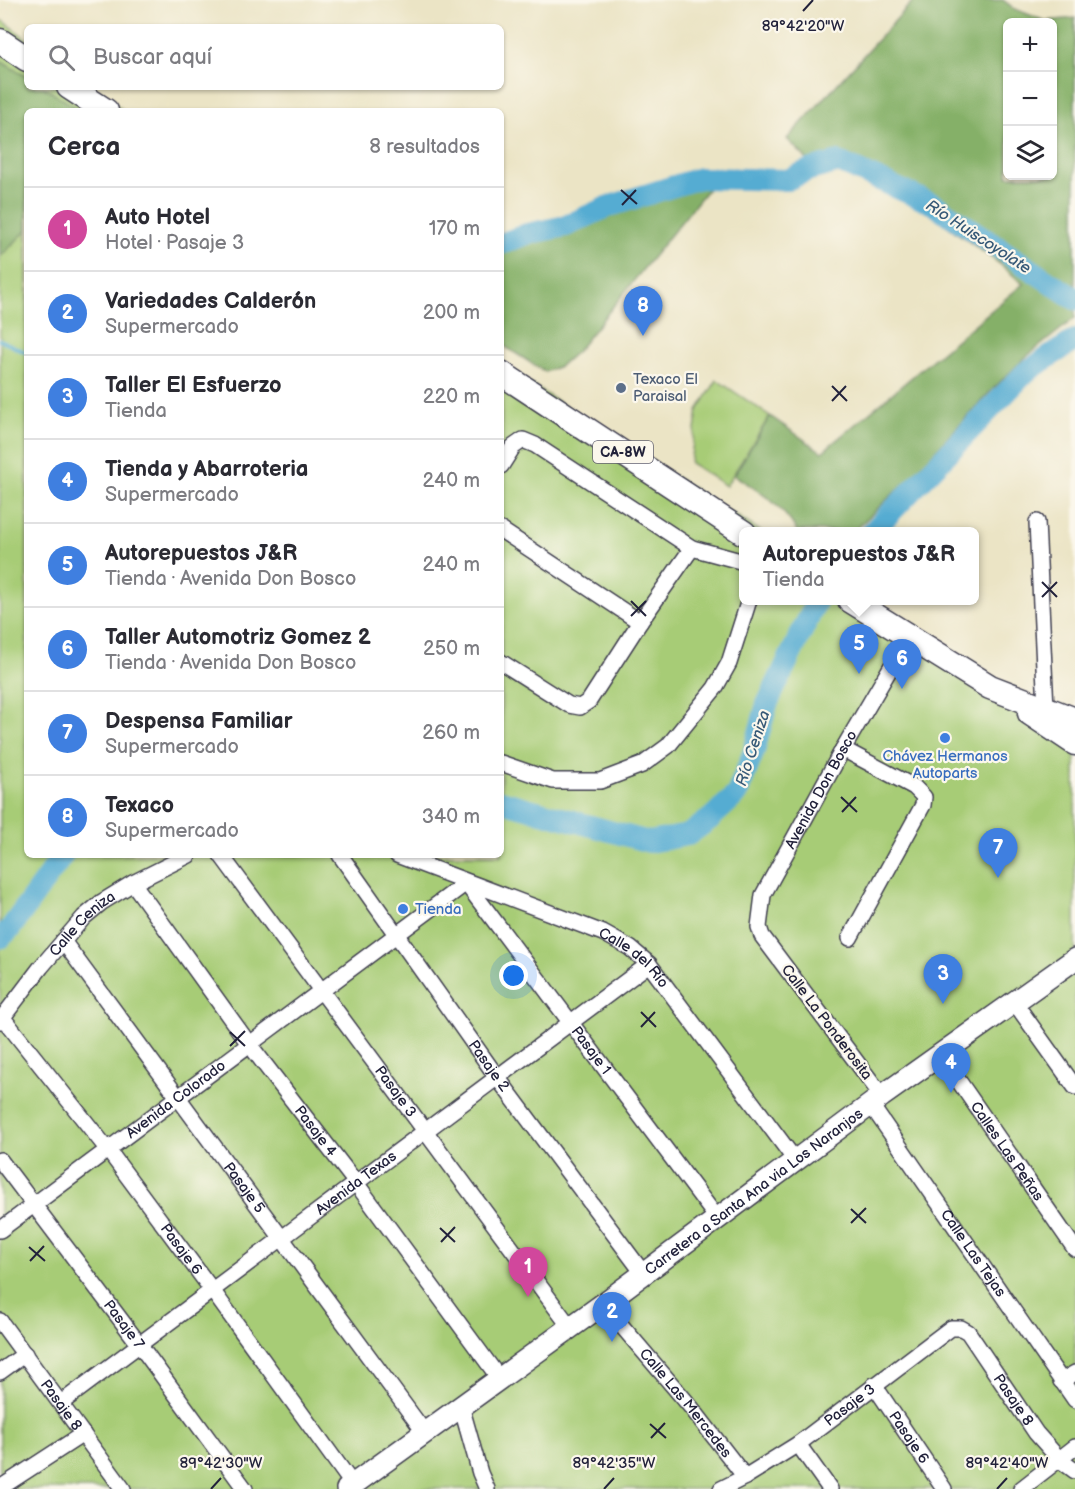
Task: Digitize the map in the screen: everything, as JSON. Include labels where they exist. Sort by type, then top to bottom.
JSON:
[{"type":"main road","points":[[0,41],[24,57]]},
{"type":"main road","points":[[74,90],[101,108]]},
{"type":"main road","name":"CA-8W","points":[[504,375],[739,529]]},
{"type":"main road","points":[[857,605],[990,687],[1075,743]]},
{"type":"main road","points":[[990,687],[1075,720]]},
{"type":"main road","name":"Carretera a Santa Ana via Los Naranjos","points":[[350,1487],[603,1304],[940,1054],[1075,959]]},
{"type":"street","points":[[504,461],[513,447],[523,440],[536,445],[692,548],[739,561]]},
{"type":"street","points":[[1037,522],[1046,708]]},
{"type":"street","points":[[504,533],[640,622]]},
{"type":"street","points":[[504,664],[569,705],[580,707],[589,701],[640,622],[692,548]]},
{"type":"street","points":[[504,764],[553,781],[600,781],[642,765],[668,746],[715,688],[729,663],[747,605]]},
{"type":"street","name":"Avenida Don Bosco","points":[[771,947],[762,936],[759,927],[763,895],[843,749],[908,638]]},
{"type":"street","points":[[843,749],[920,791],[924,797],[923,805],[850,938]]},
{"type":"street","name":"Calle Ceniza","points":[[2,1020],[84,917],[102,902],[183,858]]},
{"type":"street","name":"Pasaje 3","points":[[222,858],[570,1327]]},
{"type":"street","name":"Pasaje 2","points":[[342,858],[497,1077],[643,1273]]},
{"type":"street","name":"Calle del Río","points":[[404,858],[603,933],[630,948],[649,964],[795,1160]]},
{"type":"street","name":"Pasaje 4","points":[[134,883],[249,1044],[356,1183],[499,1378]]},
{"type":"street","name":"Avenida Colorado","points":[[0,1230],[466,883]]},
{"type":"street","name":"Pasaje 1","points":[[466,883],[717,1218]]},
{"type":"street","name":"Pasaje 5","points":[[63,941],[425,1433]]},
{"type":"street","name":"Calle La Ponderosita","points":[[771,947],[877,1100]]},
{"type":"street","name":"Avenida Texas","points":[[61,1403],[649,964]]},
{"type":"street","points":[[1015,1003],[1075,1087]]},
{"type":"street","name":"Pasaje 6","points":[[2,1020],[108,1150],[212,1290],[350,1487]]},
{"type":"street","name":"Calles Las Peñas","points":[[940,1054],[1075,1249]]},
{"type":"street","name":"Calle Las Tejas","points":[[877,1100],[1075,1400]]},
{"type":"street","name":"Pasaje 7","points":[[0,1160],[245,1489]]},
{"type":"street","name":"Calle Las Mercedes","points":[[603,1304],[690,1406],[745,1477]]},
{"type":"street","name":"Pasaje 8","points":[[0,1321],[123,1489]]},
{"type":"street","name":"Pasaje 3","points":[[721,1489],[798,1444],[953,1328]]},
{"type":"street","name":"Pasaje 8","points":[[953,1328],[961,1328],[968,1332],[1036,1433],[1060,1460],[1075,1471]]},
{"type":"street","points":[[0,1372],[25,1354]]},
{"type":"street","points":[[1061,1381],[1075,1373]]},
{"type":"street","name":"Pasaje 6","points":[[874,1385],[944,1489]]},
{"type":"street","points":[[461,1406],[480,1473],[487,1489]]},
{"type":"street","points":[[0,1488],[83,1434]]},
{"type":"street","points":[[798,1444],[830,1489]]},
{"type":"street","points":[[1021,1489],[1075,1447]]},
{"type":"green space","points":[[914,0],[1003,0],[1015,9],[1038,18],[1003,18],[1003,180],[1057,180],[1057,20],[1075,18],[1075,318],[1026,357],[913,475],[858,527],[794,527],[777,506],[734,475],[770,416],[822,452],[1023,284],[931,214],[839,169],[817,176],[804,156],[787,139]]},
{"type":"green space","points":[[0,19],[24,37],[24,90],[96,90],[120,108],[24,108],[24,858],[504,858],[504,367],[754,527],[739,527],[739,605],[873,605],[1075,734],[1075,1489],[0,1489]]},
{"type":"green space","points":[[0,61],[24,75],[24,90],[48,90],[77,108],[24,108],[24,233],[0,257]]},
{"type":"green space","points":[[711,185],[578,350],[560,366],[545,372],[504,346],[504,247],[527,236],[567,229],[607,209]]},
{"type":"green space","points":[[717,380],[770,416],[726,486],[690,463],[698,410]]},
{"type":"waterway","name":"Río Huiscoyolate","points":[[504,243],[527,234],[566,226],[607,207],[700,178],[787,180],[809,170],[839,162],[935,205],[1075,299]]},
{"type":"waterway","name":"Río Huiscoyolate","points":[[0,340],[24,352]]},
{"type":"waterway","name":"Río Ceniza","points":[[877,527],[1026,372],[1075,340]]},
{"type":"waterway","name":"Río Ceniza","points":[[504,802],[649,842],[688,835],[710,819],[737,794],[754,751],[767,704],[815,605]]},
{"type":"waterway","name":"Río Ceniza","points":[[0,938],[10,929],[61,858]]},
{"type":"place","name":"Texaco","points":[[643,336]]},
{"type":"place","name":"Texaco El Paraisal","points":[[621,388]]},
{"type":"place","name":"Autorepuestos J&R","points":[[859,674]]},
{"type":"place","name":"Taller Automotriz Gomez 2","points":[[902,689]]},
{"type":"place","name":"Chávez Hermanos Autoparts","points":[[945,738]]},
{"type":"place","name":"Despensa Familiar","points":[[998,878]]},
{"type":"place","name":"Tienda","points":[[403,909]]},
{"type":"place","name":"Taller El Esfuerzo","points":[[943,1004]]},
{"type":"place","name":"Tienda y Abarroteria","points":[[951,1093]]},
{"type":"place","name":"Auto Hotel","points":[[528,1297]]},
{"type":"place","name":"Variedades Calderón","points":[[612,1342]]}]
